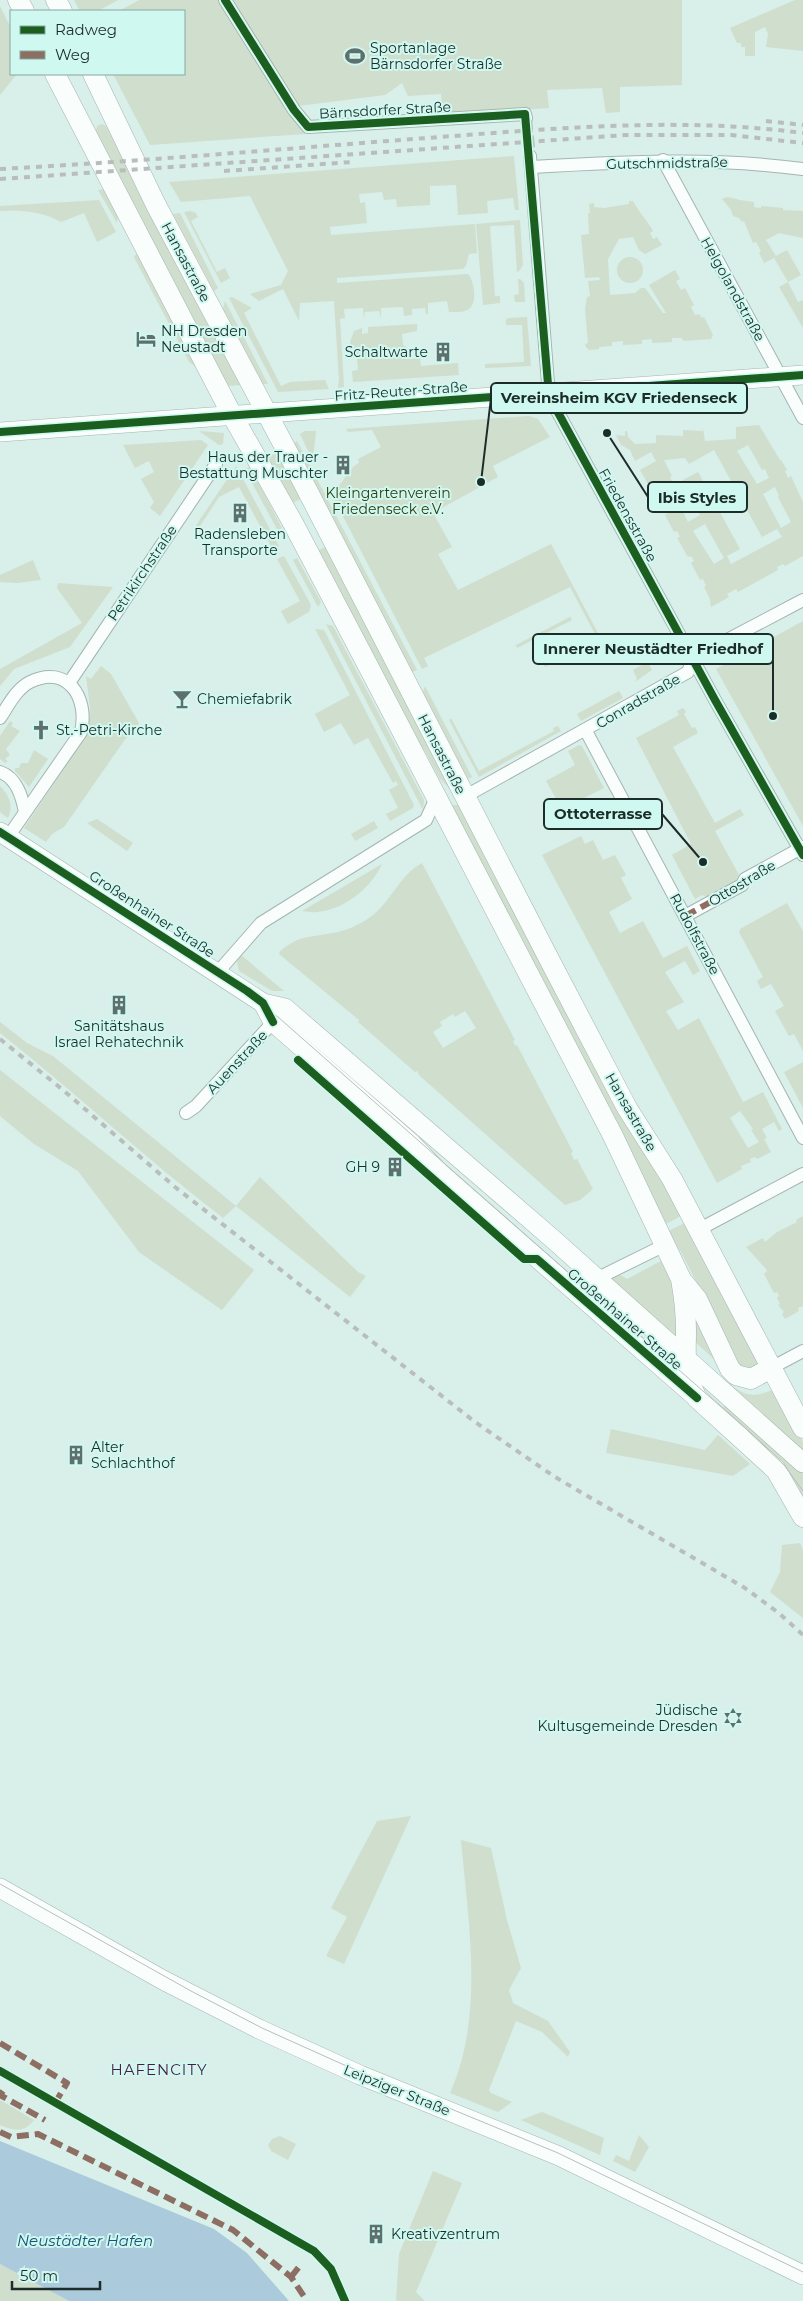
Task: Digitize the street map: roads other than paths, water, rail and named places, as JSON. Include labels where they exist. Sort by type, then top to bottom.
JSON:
[{"type":"main road","name":"Hansastraße","points":[[56,75],[232,416],[297,532],[436,798],[612,1136],[665,1245],[681,1280],[685,1302],[686,1330],[684,1356],[687,1377],[697,1398],[776,1470],[803,1517]]},
{"type":"main road","name":"Hansastraße","points":[[93,75],[156,205],[267,413],[464,797],[627,1108],[704,1227],[771,1368],[803,1428]]},
{"type":"main road","name":"Fritz-Reuter-Straße","points":[[0,432],[803,375]]},
{"type":"main road","points":[[436,798],[464,797]]},
{"type":"main road","name":"Großenhainer Straße","points":[[3,837],[263,1002],[465,1162],[803,1463]]},
{"type":"main road","name":"Großenhainer Straße","points":[[279,1015],[441,1174],[697,1398]]},
{"type":"main road","points":[[681,1280],[697,1299],[730,1369],[736,1375],[751,1379],[771,1368]]},
{"type":"main road","name":"Leipziger Straße","points":[[0,1888],[163,1980],[259,2029],[360,2075],[559,2156],[803,2275]]},
{"type":"street","name":"Bärnsdorfer Straße","points":[[225,0],[294,110],[308,127],[525,116]]},
{"type":"street","name":"Gutschmidstraße","points":[[530,162],[663,160],[759,163],[803,168]]},
{"type":"street","name":"Helgolandstraße","points":[[663,160],[803,418]]},
{"type":"street","name":"Friedensstraße","points":[[530,162],[548,393],[692,658],[802,850]]},
{"type":"street","name":"Petrikirchstraße","points":[[69,683],[216,464]]},
{"type":"street","name":"Conradstraße","points":[[464,797],[586,731],[688,672],[692,658],[803,600]]},
{"type":"street","points":[[0,718],[19,690],[30,682],[42,679],[58,678],[69,683],[77,692],[83,705],[84,719],[81,732],[25,812],[3,837]]},
{"type":"street","name":"Rudolfstraße","points":[[586,731],[803,1138]]},
{"type":"street","points":[[0,772],[5,774],[17,786],[23,800],[25,812]]},
{"type":"street","points":[[218,972],[261,923],[426,820],[436,798]]},
{"type":"street","name":"Ottostraße","points":[[685,916],[742,885],[745,879],[802,850]]},
{"type":"street","name":"Auenstraße","points":[[186,1113],[196,1106],[279,1015]]},
{"type":"street","points":[[704,1227],[803,1174]]},
{"type":"street","points":[[596,1279],[665,1245]]},
{"type":"street","points":[[771,1368],[803,1351]]},
{"type":"water","name":"Neustädter Hafen","points":[[0,2141],[214,2229],[247,2253],[289,2301],[69,2301],[0,2264]]},
{"type":"tunnel","points":[[526,118],[530,156]]},
{"type":"tram line","points":[[0,435],[803,378]]},
{"type":"tram line","points":[[0,828],[21,842]]},
{"type":"tram line","points":[[0,837],[30,854],[217,973],[278,1017],[745,1428],[784,1465],[803,1491]]},
{"type":"tram line","points":[[0,1884],[191,1991],[262,2028],[342,2064],[558,2153],[803,2272]]},
{"type":"railway","points":[[766,121],[803,125]]},
{"type":"railway","points":[[0,169],[576,128],[667,125],[713,126],[803,133]]},
{"type":"railway","points":[[0,179],[626,135],[731,135],[803,143]]},
{"type":"railway","points":[[224,171],[352,162]]},
{"type":"railway","points":[[0,1039],[63,1090],[175,1187],[475,1422],[555,1477],[745,1588],[780,1614],[803,1635]]},
{"type":"place","name":"Sportanlage Bärnsdorfer Straße","points":[[355,56]]},
{"type":"place","name":"NH Dresden Neustadt","points":[[146,339]]},
{"type":"place","name":"Schaltwarte","points":[[443,352]]},
{"type":"place","name":"Ibis Styles","points":[[607,433]]},
{"type":"place","name":"Haus der Trauer - Bestattung Muschter","points":[[343,465]]},
{"type":"place","name":"Vereinsheim KGV Friedenseck","points":[[481,482]]},
{"type":"place","name":"Radensleben Transporte","points":[[240,513]]},
{"type":"place","name":"Chemiefabrik","points":[[182,699]]},
{"type":"place","name":"Innerer Neustädter Friedhof","points":[[773,716]]},
{"type":"place","name":"St.-Petri-Kirche","points":[[41,730]]},
{"type":"place","name":"Ottoterrasse","points":[[703,862]]},
{"type":"place","name":"Sanitätshaus Israel Rehatechnik","points":[[119,1005]]},
{"type":"place","name":"GH 9","points":[[395,1167]]},
{"type":"place","name":"Alter Schlachthof","points":[[76,1455]]},
{"type":"place","name":"Jüdische Kultusgemeinde Dresden","points":[[733,1718]]},
{"type":"place","name":"Kreativzentrum","points":[[376,2234]]},
{"type":"district","name":"HAFENCITY","points":[[159,2069]]},
{"type":"park label","name":"Kleingartenverein Friedenseck e.V.","points":[[388,502]]}]
